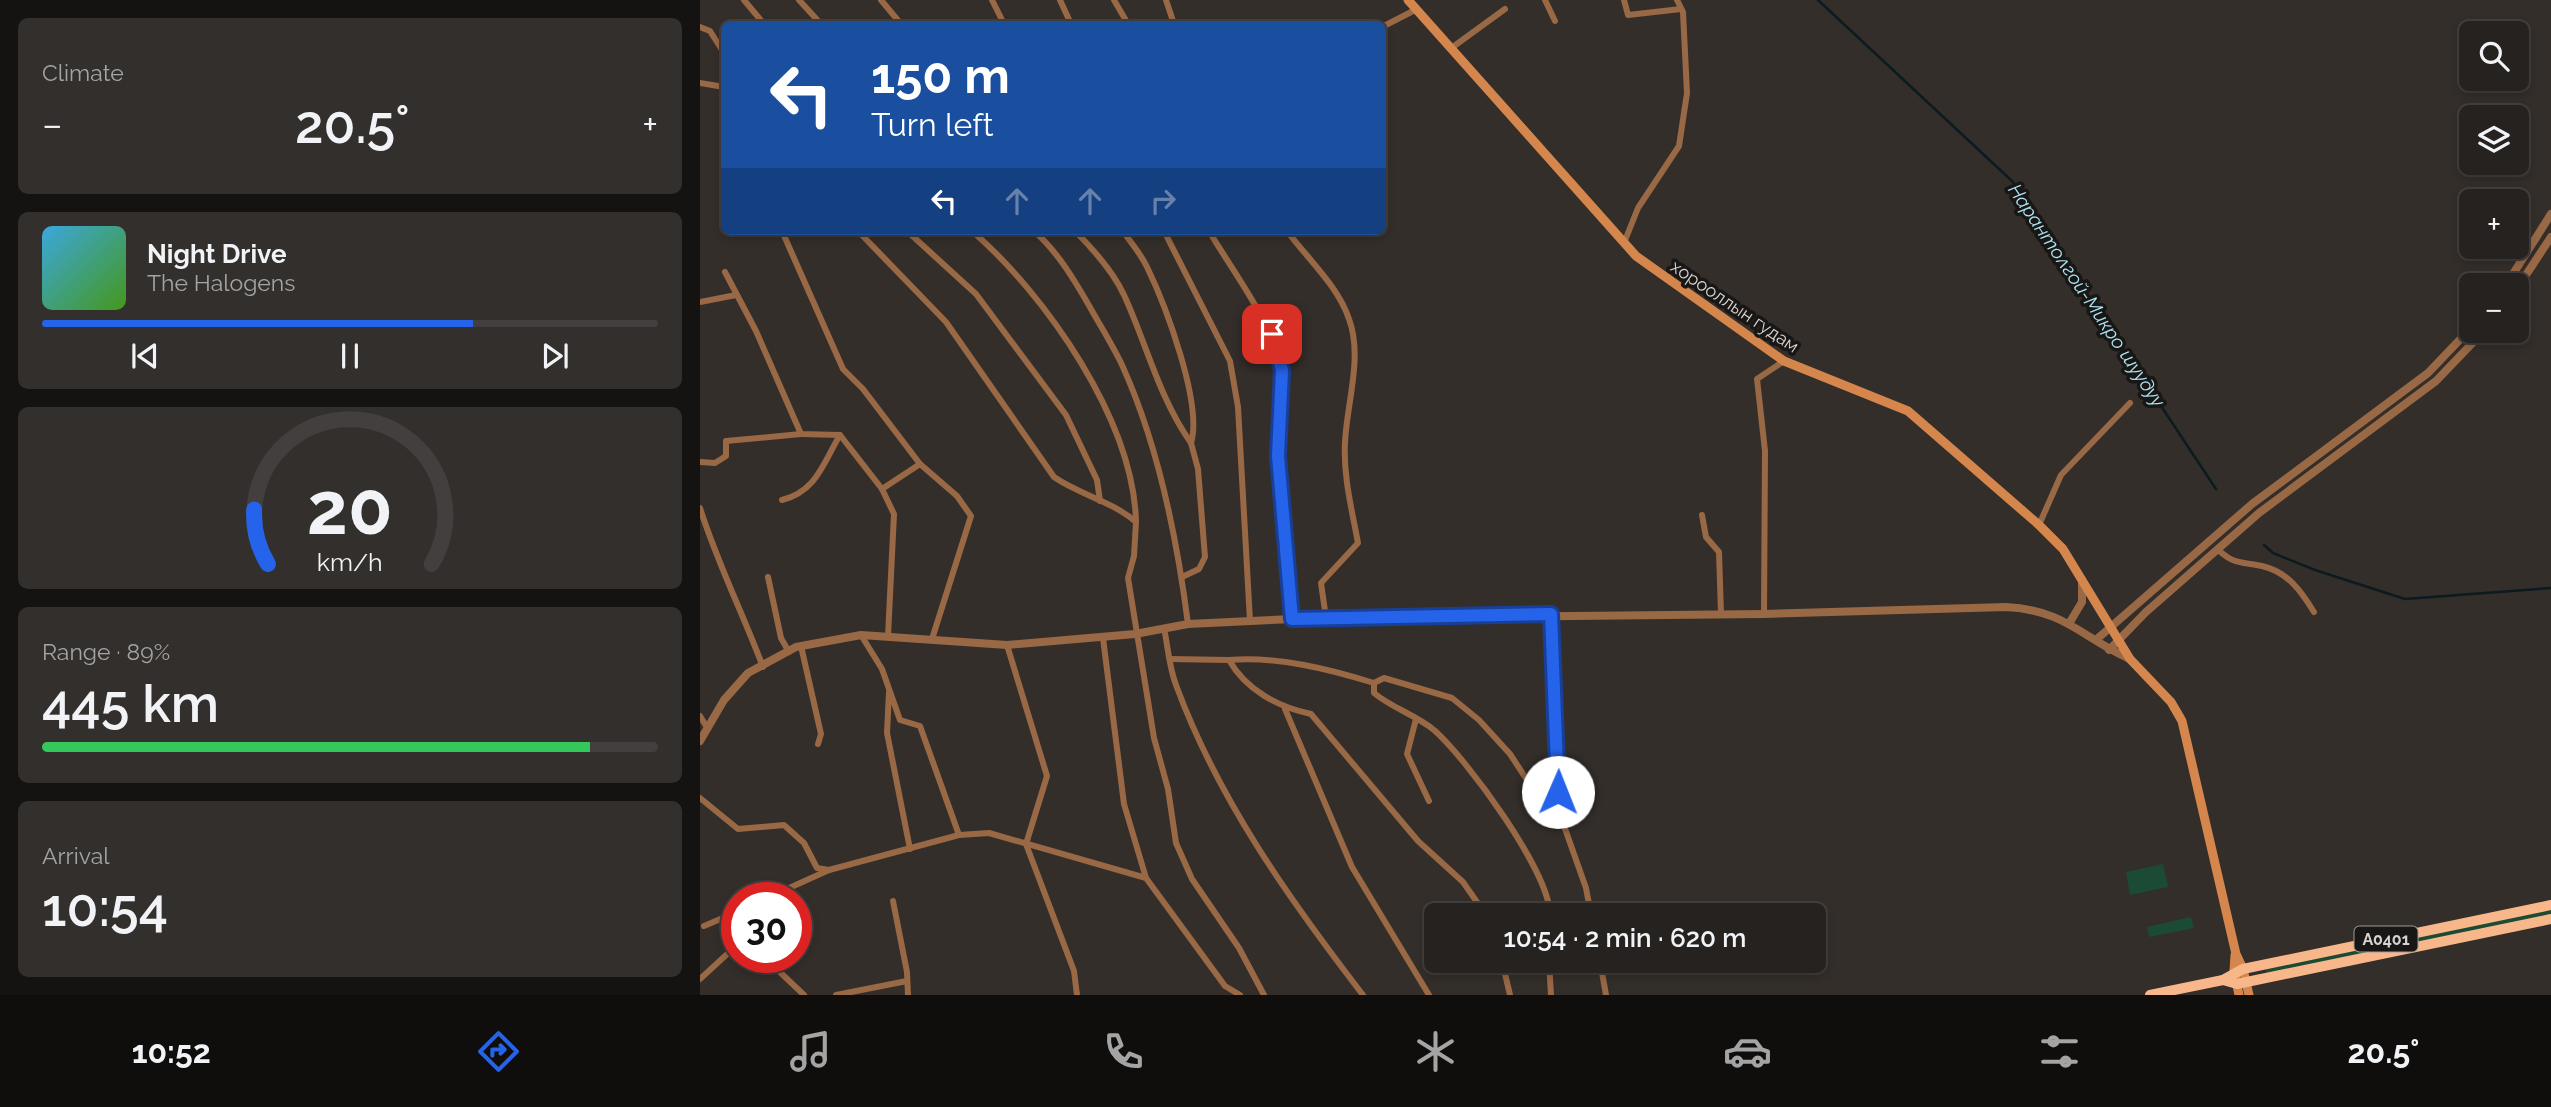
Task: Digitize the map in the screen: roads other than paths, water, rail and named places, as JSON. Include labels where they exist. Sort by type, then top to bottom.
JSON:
[{"type":"highway","name":"A0401","points":[[2223,980],[2239,970],[2551,905]]},
{"type":"highway","name":"A0401","points":[[2223,980],[2241,987],[2551,919]]},
{"type":"highway","points":[[2150,995],[2223,980]]},
{"type":"main road","name":"хорооллын гудам","points":[[1413,3],[1450,49],[1625,243],[1655,271],[1784,361],[1908,411],[2063,549],[2130,659],[2171,702],[2182,721],[2241,987],[2249,995]]},
{"type":"street","points":[[744,0],[762,21]]},
{"type":"street","points":[[799,0],[818,21]]},
{"type":"street","points":[[881,0],[898,21]]},
{"type":"street","points":[[992,0],[1002,21]]},
{"type":"street","points":[[1060,0],[1070,21]]},
{"type":"street","points":[[1114,0],[1126,21]]},
{"type":"street","points":[[1166,0],[1173,21]]},
{"type":"street","points":[[1545,0],[1555,21]]},
{"type":"street","points":[[1624,0],[1629,15],[1681,9]]},
{"type":"street","points":[[1625,243],[1638,208],[1679,146],[1686,93],[1681,9],[1677,0]]},
{"type":"street","points":[[1386,24],[1413,3]]},
{"type":"street","points":[[1450,49],[1505,9]]},
{"type":"street","points":[[700,27],[710,31],[721,48]]},
{"type":"street","points":[[700,83],[721,86]]},
{"type":"street","points":[[2514,273],[2551,214]]},
{"type":"street","points":[[784,235],[844,369],[863,389],[920,464],[957,496],[971,516],[932,639]]},
{"type":"street","points":[[862,235],[946,322],[1054,477],[1074,491],[1123,510],[1136,522]]},
{"type":"street","points":[[911,235],[976,294],[1066,415],[1097,480],[1100,501]]},
{"type":"street","points":[[976,235],[1008,265],[1077,357],[1110,419],[1129,477],[1136,522],[1134,556],[1128,578],[1135,634],[1154,738],[1168,789],[1176,843],[1192,879],[1239,948],[1264,995]]},
{"type":"street","points":[[1039,235],[1072,278],[1122,365],[1158,474],[1182,577],[1188,624]]},
{"type":"street","points":[[1079,235],[1106,265],[1123,294],[1164,397],[1191,443],[1198,468],[1205,557],[1199,569],[1182,577]]},
{"type":"street","points":[[1126,235],[1146,265],[1164,309],[1191,396],[1195,430],[1191,443]]},
{"type":"street","points":[[1166,235],[1230,361],[1240,433],[1250,621]]},
{"type":"street","points":[[1211,235],[1272,334],[1282,370],[1278,456],[1292,619]]},
{"type":"street","points":[[1290,235],[1343,304],[1350,321],[1354,345],[1345,461],[1351,519],[1358,543],[1321,583],[1326,618]]},
{"type":"street","points":[[2527,273],[2551,237]]},
{"type":"street","points":[[725,272],[756,331],[801,434]]},
{"type":"street","points":[[700,302],[736,295]]},
{"type":"street","points":[[2096,639],[2252,504],[2428,373],[2459,341]]},
{"type":"street","points":[[2109,650],[2119,638],[2259,513],[2405,407],[2436,382],[2473,343]]},
{"type":"street","points":[[1765,614],[1765,451],[1757,379],[1784,361]]},
{"type":"street","points":[[2039,525],[2061,475],[2130,403]]},
{"type":"street","points":[[700,462],[715,463],[726,456],[726,440],[801,434],[840,435]]},
{"type":"street","points":[[840,435],[882,489],[894,514],[888,635]]},
{"type":"street","points":[[782,500],[800,495],[811,484],[840,435]]},
{"type":"street","points":[[882,489],[920,464]]},
{"type":"street","points":[[700,508],[706,532],[727,573],[763,667]]},
{"type":"street","points":[[1702,515],[1706,537],[1719,552],[1721,614]]},
{"type":"street","points":[[2217,549],[2241,565],[2267,567],[2293,581],[2314,612]]},
{"type":"street","points":[[768,577],[781,638],[789,652]]},
{"type":"street","points":[[2070,622],[2081,602],[2082,580]]},
{"type":"street","points":[[700,741],[724,700],[748,673],[801,646],[861,635],[1007,645],[1104,638],[1188,624],[1292,619],[1551,614],[1765,614],[2006,607],[2040,612],[2070,622],[2109,650],[2130,659]]},
{"type":"street","points":[[1551,614],[1560,778],[1557,806],[1589,903]]},
{"type":"street","points":[[1164,628],[1175,683],[1216,775],[1266,862],[1363,995]]},
{"type":"street","points":[[861,635],[882,669],[900,720],[920,726],[959,835]]},
{"type":"street","points":[[1104,638],[1124,804],[1146,878],[1225,986],[1240,995]]},
{"type":"street","points":[[1007,645],[1047,776],[1026,844],[1074,971],[1077,995]]},
{"type":"street","points":[[801,646],[821,734],[818,744]]},
{"type":"street","points":[[1170,659],[1244,659],[1330,670],[1374,683],[1384,678],[1452,698],[1479,720],[1510,754],[1527,780],[1557,806]]},
{"type":"street","points":[[1229,660],[1239,678],[1284,709],[1311,715],[1419,841],[1463,882],[1478,903]]},
{"type":"street","points":[[1374,683],[1374,693],[1440,737],[1501,812],[1538,877],[1549,903]]},
{"type":"street","points":[[889,689],[887,733],[910,849]]},
{"type":"street","points":[[1284,709],[1352,867],[1429,995]]},
{"type":"street","points":[[700,716],[708,729]]},
{"type":"street","points":[[1416,719],[1407,754],[1429,801]]},
{"type":"street","points":[[700,797],[738,829],[784,825],[804,843],[817,868],[829,870]]},
{"type":"street","points":[[802,882],[829,870],[959,835],[989,833],[1146,878]]},
{"type":"street","points":[[893,901],[908,995]]},
{"type":"street","points":[[704,926],[721,919]]},
{"type":"street","points":[[700,979],[721,960]]},
{"type":"street","points":[[781,973],[804,995]]},
{"type":"street","points":[[1505,973],[1510,995]]},
{"type":"street","points":[[1550,973],[1551,995]]},
{"type":"street","points":[[1602,973],[1606,995]]},
{"type":"street","points":[[836,995],[906,981]]},
{"type":"waterway","name":"Нарантолгой-Микро шуудуу","points":[[1818,0],[2012,181],[2216,489]]},
{"type":"waterway","name":"Нарантолгой-Микро шуудуу","points":[[2264,545],[2273,553],[2315,570],[2405,599],[2551,588]]}]
